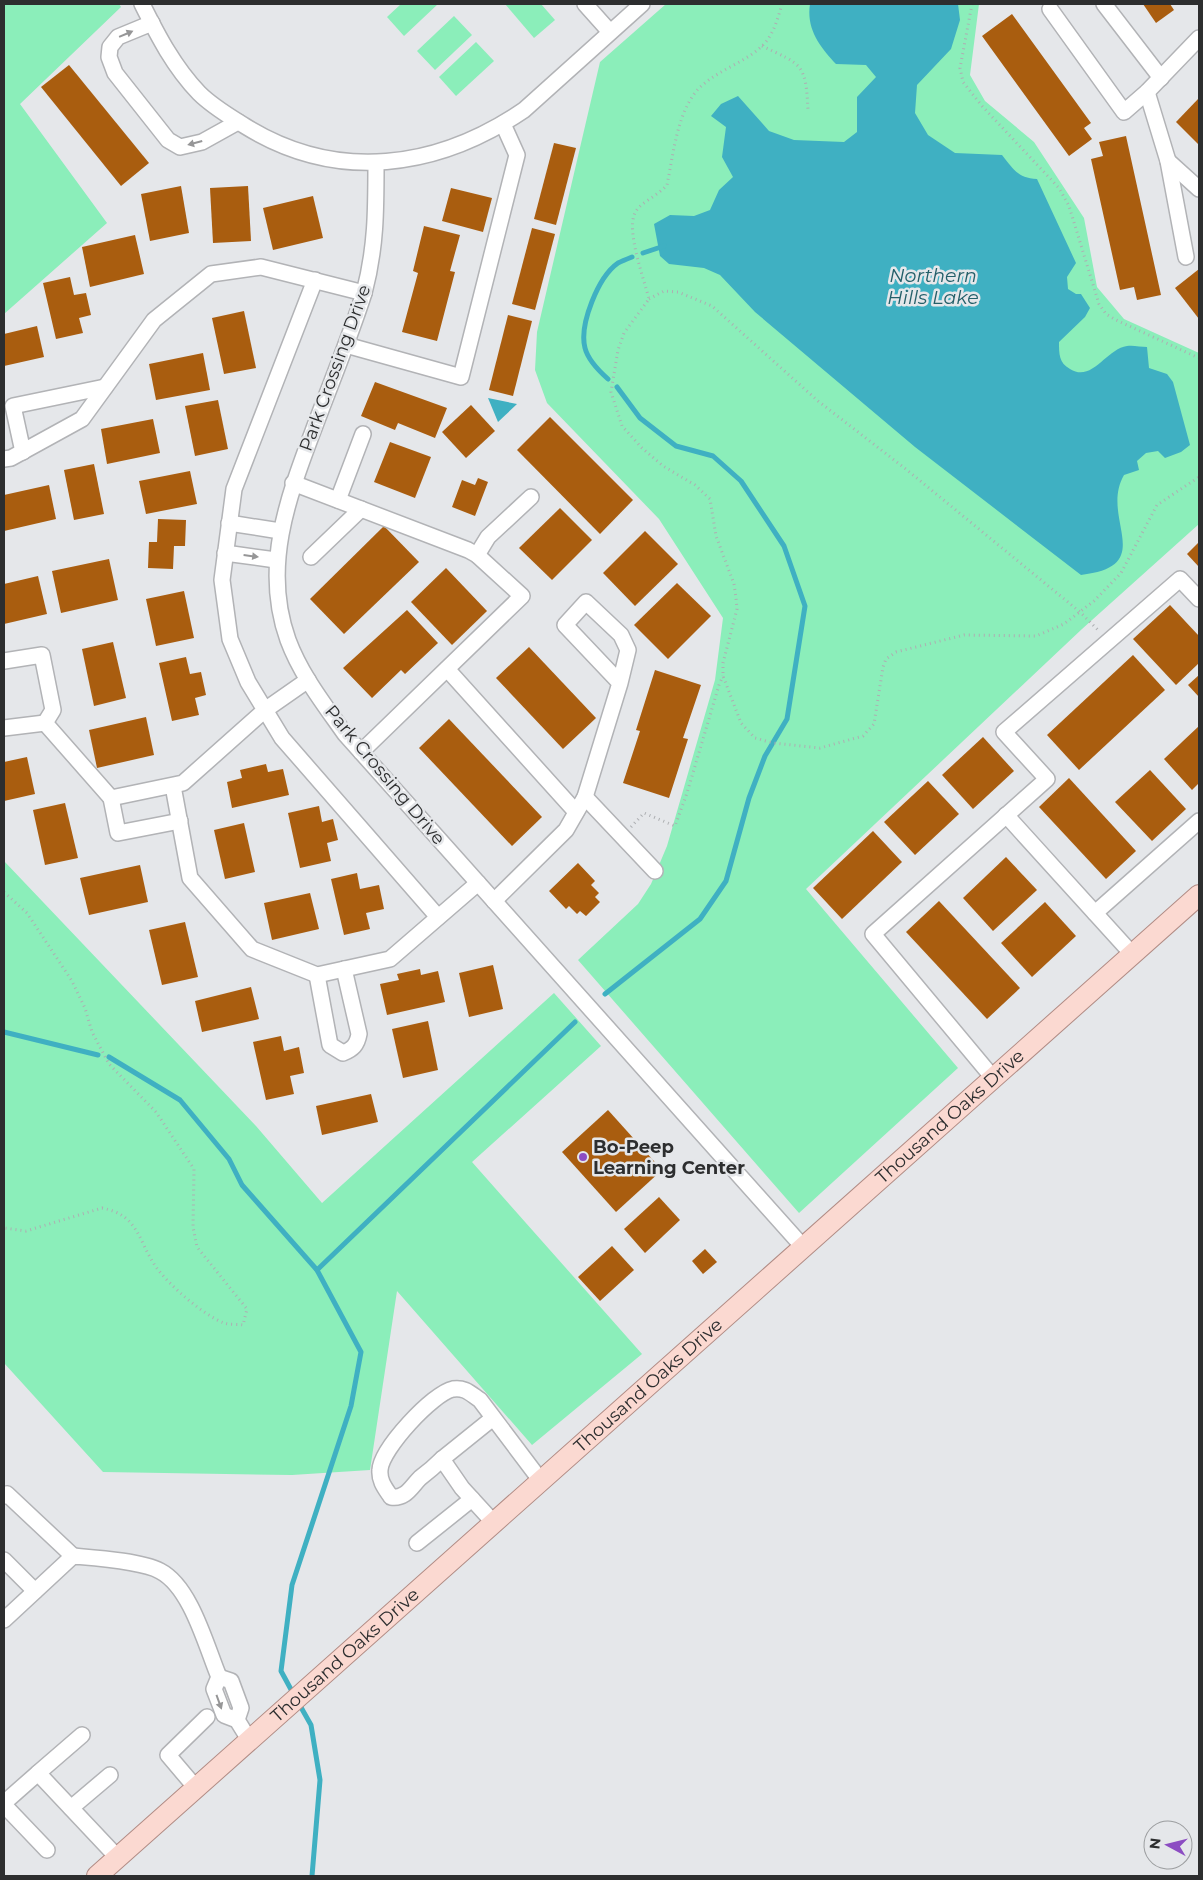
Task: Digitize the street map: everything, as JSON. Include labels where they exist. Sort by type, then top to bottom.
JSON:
[{"type":"main road","name":"Thousand Oaks Drive","points":[[98,1876],[1199,896]]},
{"type":"street","points":[[142,4],[166,51],[198,92],[215,108],[275,142],[306,154],[331,160],[376,164],[433,153],[457,146],[503,124],[524,110],[642,4]]},
{"type":"street","points":[[585,4],[610,32]]},
{"type":"street","points":[[1104,4],[1161,78]]},
{"type":"street","points":[[1050,9],[1124,112],[1147,92],[1199,38]]},
{"type":"street","points":[[152,23],[118,37],[110,47],[109,57],[115,73],[168,140],[180,147],[202,142],[238,122]]},
{"type":"street","points":[[1147,92],[1168,161],[1186,257]]},
{"type":"street","points":[[346,345],[461,377],[518,155],[503,124]]},
{"type":"street","points":[[1168,161],[1199,189]]},
{"type":"street","name":"Park Crossing Drive","points":[[376,164],[376,223],[373,259],[364,293],[346,345],[293,483],[280,531],[276,560],[282,618],[296,660],[345,734],[804,1248]]},
{"type":"street","points":[[4,459],[23,452],[82,419],[154,320],[211,274],[261,266],[364,293]]},
{"type":"street","points":[[315,280],[234,489],[222,580],[230,639],[248,682],[282,738],[438,917]]},
{"type":"street","points":[[23,452],[13,406],[105,387]]},
{"type":"street","points":[[338,500],[363,434]]},
{"type":"street","points":[[293,483],[477,555],[522,596],[361,752]]},
{"type":"street","points":[[477,555],[488,537],[531,497]]},
{"type":"street","points":[[311,557],[362,509]]},
{"type":"street","points":[[229,523],[280,531]]},
{"type":"street","points":[[225,553],[276,560]]},
{"type":"street","points":[[994,1079],[873,934],[1047,778],[1004,732],[1180,578],[1199,599]]},
{"type":"street","points":[[494,901],[566,830],[585,797],[620,682],[628,650],[620,635],[586,602],[565,625],[620,682]]},
{"type":"street","points":[[4,660],[42,655],[53,710],[45,723]]},
{"type":"street","points":[[447,669],[576,812]]},
{"type":"street","points":[[111,798],[183,783],[265,710],[308,680]]},
{"type":"street","points":[[4,728],[45,723]]},
{"type":"street","points":[[45,723],[111,798],[118,833],[180,820]]},
{"type":"street","points":[[173,786],[190,878],[252,949],[317,975],[390,959],[478,883]]},
{"type":"street","points":[[585,797],[655,871]]},
{"type":"street","points":[[1006,815],[1133,954]]},
{"type":"street","points":[[1095,913],[1199,821]]},
{"type":"street","points":[[317,975],[330,1045],[344,1054],[351,1050],[357,1042],[358,1034],[344,969]]},
{"type":"street","points":[[493,1418],[442,1459],[408,1493],[396,1498],[391,1497],[380,1480],[380,1468],[392,1443],[443,1392],[454,1389],[467,1390],[480,1400],[541,1481]]},
{"type":"street","points":[[442,1459],[472,1499],[494,1523]]},
{"type":"street","points":[[4,1496],[6,1494],[73,1556],[116,1560],[160,1571],[184,1592],[219,1677],[214,1688],[224,1715],[237,1720],[255,1736]]},
{"type":"street","points":[[417,1544],[472,1499]]},
{"type":"street","points":[[4,1620],[73,1556]]},
{"type":"street","points":[[4,1560],[34,1591]]},
{"type":"street","points":[[196,1788],[168,1755],[207,1717]]},
{"type":"street","points":[[47,1850],[4,1804],[82,1734]]},
{"type":"street","points":[[38,1773],[118,1858]]},
{"type":"street","points":[[71,1808],[110,1775]]},
{"type":"path","points":[[649,298],[635,241],[634,213],[641,205],[660,193],[667,185],[682,115],[693,96],[705,83],[762,46],[770,36],[782,4]]},
{"type":"path","points":[[972,4],[960,68],[963,82],[982,106],[1059,188],[1069,206],[1099,304],[1106,314],[1116,320],[1199,358]]},
{"type":"path","points":[[762,46],[791,59],[799,65],[805,76],[808,111]]},
{"type":"path","points":[[1108,641],[1080,612],[914,476],[818,401],[712,306],[678,292],[664,292],[649,298],[624,333],[618,350],[611,392],[622,426],[642,448],[663,466],[694,485],[710,499],[716,536],[734,584],[736,598],[736,609],[723,663],[724,676],[741,723],[755,738],[773,743],[820,748],[863,736],[874,724],[886,659],[896,652],[964,635],[1036,636],[1064,624],[1080,612],[1121,573],[1157,505],[1199,477]]},
{"type":"path","points":[[622,836],[644,813],[675,826],[687,793],[718,685],[724,676]]},
{"type":"path","points":[[4,892],[27,913],[72,981],[85,1008],[92,1032],[109,1064],[156,1112],[194,1169],[193,1227],[197,1247],[247,1309],[243,1325],[225,1324],[197,1308],[156,1267],[136,1227],[114,1210],[102,1208],[26,1231],[4,1228]]},
{"type":"green space","points":[[4,4],[119,4],[121,7],[20,104],[107,223],[4,314]]},
{"type":"green space","points":[[401,4],[438,4],[404,36],[387,17]]},
{"type":"green space","points":[[505,4],[541,4],[555,20],[534,38]]},
{"type":"green space","points":[[666,4],[979,4],[970,75],[985,101],[1034,142],[1084,218],[1097,287],[1124,319],[1199,353],[1199,524],[1082,629],[806,889],[958,1068],[799,1213],[578,960],[638,904],[651,884],[667,846],[715,680],[723,618],[659,519],[547,403],[535,370],[537,332],[600,62]]},
{"type":"green space","points":[[454,16],[472,35],[435,70],[417,51]]},
{"type":"green space","points":[[476,42],[494,61],[456,96],[439,77]]},
{"type":"green space","points":[[4,861],[256,1126],[322,1203],[554,993],[601,1046],[472,1162],[642,1354],[532,1445],[397,1291],[370,1470],[292,1475],[103,1472],[4,1363]]},
{"type":"water","name":"Northern Hills Lake","points":[[810,4],[958,4],[960,20],[951,49],[917,85],[915,113],[928,135],[955,153],[1002,155],[1013,169],[1021,175],[1037,179],[1076,263],[1067,277],[1068,289],[1076,294],[1081,294],[1090,308],[1085,317],[1059,342],[1060,354],[1066,367],[1078,372],[1085,372],[1092,369],[1119,348],[1129,346],[1147,347],[1149,368],[1167,374],[1173,382],[1190,445],[1181,452],[1165,458],[1158,451],[1146,453],[1137,461],[1139,470],[1124,475],[1118,491],[1122,551],[1117,562],[1104,570],[1081,575],[915,447],[755,312],[720,275],[704,268],[669,264],[660,256],[654,224],[670,215],[694,216],[710,210],[719,190],[733,177],[722,157],[726,127],[711,116],[721,104],[738,96],[769,131],[794,140],[844,142],[857,132],[857,97],[876,77],[866,65],[836,64],[830,58],[812,29],[809,13]]},
{"type":"water","points":[[488,398],[517,404],[498,422]]},
{"type":"building","points":[[1143,4],[1170,4],[1174,10],[1156,23]]},
{"type":"building","points":[[1012,14],[1091,123],[1084,128],[1092,139],[1069,156],[982,36]]},
{"type":"building","points":[[69,65],[149,163],[121,186],[41,87]]},
{"type":"building","points":[[1199,98],[1199,145],[1176,122]]},
{"type":"building","points":[[1126,136],[1161,295],[1137,300],[1134,287],[1120,290],[1091,159],[1103,156],[1099,142]]},
{"type":"building","points":[[554,143],[576,148],[556,225],[534,219]]},
{"type":"building","points":[[181,186],[189,233],[150,241],[141,194]]},
{"type":"building","points":[[248,186],[251,241],[213,243],[210,188]]},
{"type":"building","points":[[451,188],[492,198],[483,232],[442,221]]},
{"type":"building","points":[[313,196],[323,238],[273,250],[263,208]]},
{"type":"building","points":[[424,226],[460,235],[450,271],[455,272],[437,341],[402,332],[418,273],[413,271]]},
{"type":"building","points":[[532,228],[555,234],[535,310],[512,304]]},
{"type":"building","points":[[135,235],[144,274],[90,287],[82,247]]},
{"type":"building","points":[[1199,269],[1199,319],[1175,288]]},
{"type":"building","points":[[70,277],[74,295],[86,293],[91,315],[79,318],[83,333],[56,339],[43,283]]},
{"type":"building","points":[[244,311],[256,368],[224,374],[212,318]]},
{"type":"building","points":[[508,315],[532,321],[513,396],[489,390]]},
{"type":"building","points":[[37,326],[44,357],[4,366],[4,334]]},
{"type":"building","points":[[203,353],[210,390],[156,400],[149,364]]},
{"type":"building","points":[[375,382],[447,408],[435,438],[398,423],[395,430],[361,416]]},
{"type":"building","points":[[218,400],[228,449],[195,456],[185,406]]},
{"type":"building","points":[[471,405],[495,431],[466,458],[442,432]]},
{"type":"building","points":[[550,417],[633,500],[600,534],[517,450]]},
{"type":"building","points":[[153,419],[160,453],[107,464],[101,429]]},
{"type":"building","points":[[390,442],[431,457],[415,498],[374,482]]},
{"type":"building","points":[[94,464],[104,514],[74,520],[64,470]]},
{"type":"building","points":[[190,471],[197,504],[146,514],[139,481]]},
{"type":"building","points":[[478,478],[488,482],[475,516],[452,507],[462,480],[475,485]]},
{"type":"building","points":[[49,485],[56,519],[4,531],[4,495]]},
{"type":"building","points":[[560,508],[592,540],[552,580],[519,548]]},
{"type":"building","points":[[158,519],[186,520],[185,546],[174,546],[173,569],[148,568],[149,542],[157,542]]},
{"type":"building","points":[[384,526],[419,562],[344,634],[310,599]]},
{"type":"building","points":[[645,531],[678,564],[635,606],[603,573]]},
{"type":"building","points":[[1199,542],[1199,567],[1187,554]]},
{"type":"building","points":[[109,559],[118,600],[61,613],[52,571]]},
{"type":"building","points":[[446,568],[487,611],[452,645],[411,602]]},
{"type":"building","points":[[38,576],[47,614],[4,624],[4,584]]},
{"type":"building","points":[[677,583],[711,616],[668,659],[634,625]]},
{"type":"building","points":[[184,591],[194,638],[156,646],[146,599]]},
{"type":"building","points":[[1170,605],[1199,636],[1199,663],[1176,685],[1133,639]]},
{"type":"building","points":[[407,610],[438,643],[405,674],[401,670],[372,698],[343,668]]},
{"type":"building","points":[[113,642],[126,698],[94,706],[82,649]]},
{"type":"building","points":[[529,647],[596,718],[563,749],[496,678]]},
{"type":"building","points":[[1133,655],[1165,690],[1079,770],[1047,735]]},
{"type":"building","points":[[186,657],[190,674],[201,672],[206,695],[195,698],[199,715],[172,721],[159,663]]},
{"type":"building","points":[[655,670],[701,685],[683,738],[688,739],[669,798],[623,783],[640,731],[636,730]]},
{"type":"building","points":[[1199,675],[1199,697],[1188,685]]},
{"type":"building","points":[[146,717],[154,755],[97,768],[89,730]]},
{"type":"building","points":[[449,719],[542,817],[512,846],[419,748]]},
{"type":"building","points":[[1199,726],[1199,783],[1192,790],[1164,759]]},
{"type":"building","points":[[983,737],[1014,771],[973,809],[942,775]]},
{"type":"building","points":[[27,757],[35,794],[4,801],[4,762]]},
{"type":"building","points":[[266,764],[268,772],[283,769],[289,795],[232,808],[227,782],[242,778],[240,770]]},
{"type":"building","points":[[1150,770],[1186,809],[1152,841],[1115,802]]},
{"type":"building","points":[[1069,778],[1136,851],[1106,879],[1039,807]]},
{"type":"building","points":[[928,781],[959,814],[915,855],[884,822]]},
{"type":"building","points":[[65,803],[78,858],[45,865],[33,810]]},
{"type":"building","points":[[319,806],[322,822],[333,819],[338,840],[327,843],[331,861],[300,868],[288,813]]},
{"type":"building","points":[[244,823],[255,872],[225,879],[214,830]]},
{"type":"building","points":[[873,831],[902,862],[842,919],[813,888]]},
{"type":"building","points":[[1006,857],[1037,890],[993,931],[963,898]]},
{"type":"building","points":[[578,863],[595,881],[591,885],[599,893],[595,897],[600,902],[586,916],[580,911],[577,914],[569,906],[566,909],[549,891]]},
{"type":"building","points":[[140,865],[148,902],[89,915],[80,878]]},
{"type":"building","points":[[357,873],[360,889],[379,885],[384,909],[366,913],[370,929],[344,935],[331,879]]},
{"type":"building","points":[[310,893],[319,929],[272,940],[264,903]]},
{"type":"building","points":[[939,901],[1020,988],[987,1019],[906,932]]},
{"type":"building","points":[[1045,902],[1076,936],[1032,977],[1001,943]]},
{"type":"building","points":[[185,922],[198,977],[162,985],[149,930]]},
{"type":"building","points":[[493,965],[503,1009],[469,1017],[459,973]]},
{"type":"building","points":[[420,969],[421,975],[438,971],[445,1002],[387,1015],[380,984],[399,980],[397,974]]},
{"type":"building","points":[[251,987],[259,1019],[202,1032],[195,1001]]},
{"type":"building","points":[[428,1021],[438,1070],[403,1078],[392,1029]]},
{"type":"building","points":[[281,1036],[284,1051],[299,1047],[304,1073],[290,1076],[294,1094],[266,1100],[253,1042]]},
{"type":"building","points":[[371,1094],[378,1122],[322,1135],[316,1106]]},
{"type":"building","points":[[608,1110],[662,1170],[616,1212],[562,1152]]},
{"type":"building","points":[[659,1197],[680,1220],[645,1253],[624,1229]]},
{"type":"building","points":[[612,1246],[634,1270],[600,1301],[578,1277]]},
{"type":"building","points":[[705,1249],[717,1262],[703,1274],[692,1261]]},
{"type":"waterway","points":[[643,253],[664,246]]},
{"type":"waterway","points":[[608,379],[594,365],[586,352],[585,327],[592,302],[604,279],[618,263],[632,257]]},
{"type":"waterway","points":[[605,994],[700,919],[726,881],[749,798],[765,756],[787,719],[805,606],[784,546],[741,481],[713,456],[676,446],[640,418],[617,387]]},
{"type":"waterway","points":[[317,1270],[575,1022]]},
{"type":"waterway","points":[[4,1032],[98,1055]]},
{"type":"waterway","points":[[109,1057],[180,1100],[229,1159],[242,1185],[317,1270],[361,1352],[351,1406],[292,1585],[281,1671],[294,1695]]},
{"type":"waterway","points":[[298,1702],[311,1725],[320,1780],[312,1876]]},
{"type":"place","name":"Bo-Peep Learning Center","points":[[583,1157]]}]
